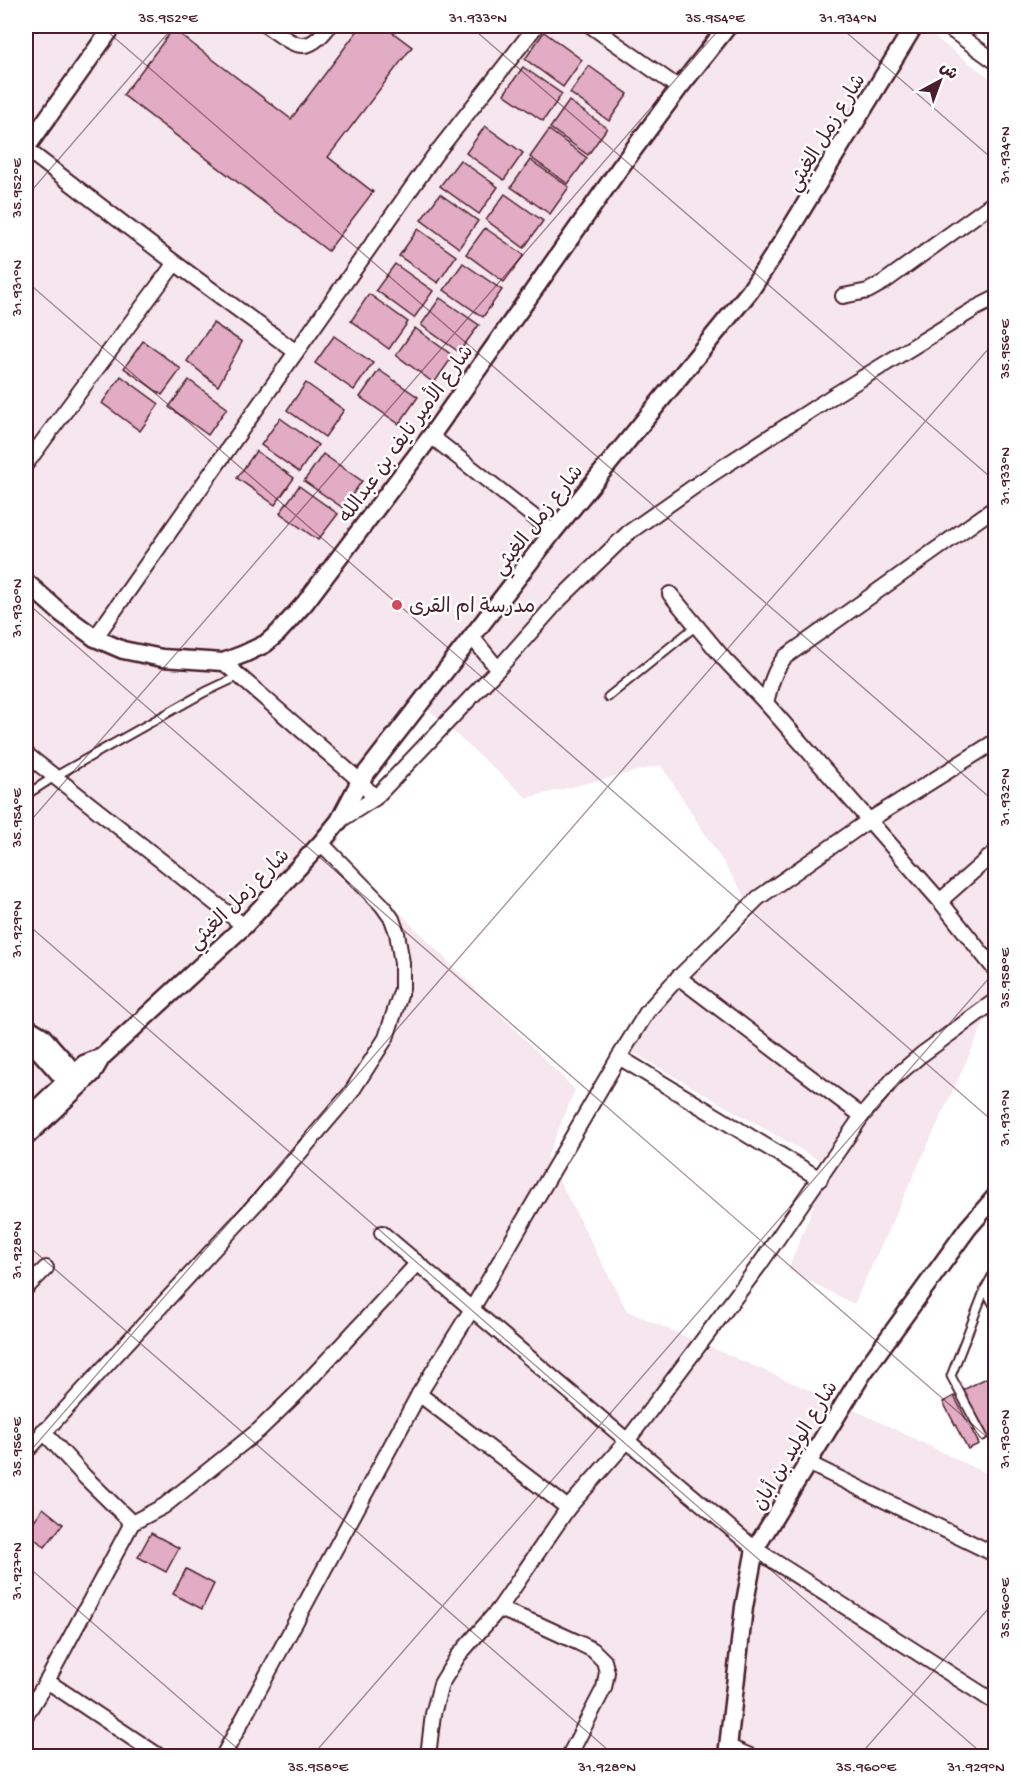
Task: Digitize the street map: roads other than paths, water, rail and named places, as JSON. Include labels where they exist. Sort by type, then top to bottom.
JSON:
[{"type":"street","points":[[113,26],[26,149],[296,352]]},
{"type":"street","points":[[267,26],[287,39],[303,45],[312,44],[329,26]]},
{"type":"street","points":[[95,638],[434,156],[536,26]]},
{"type":"street","points":[[591,26],[678,88]]},
{"type":"street","name":"شارع الأمير نايف بن عبدالله","points":[[26,582],[61,613],[95,638],[123,650],[162,658],[223,662],[265,644],[305,603],[431,436],[678,88],[728,26]]},
{"type":"street","name":"شارع زمل الغيثي","points":[[75,1082],[90,1061],[102,1057],[244,926],[339,821],[360,781],[471,637],[553,532],[750,291],[914,26]]},
{"type":"street","points":[[946,26],[996,62]]},
{"type":"street","points":[[843,296],[868,291],[884,282],[996,201]]},
{"type":"street","points":[[26,464],[175,263]]},
{"type":"street","points":[[339,821],[375,798],[498,669],[559,600],[628,533],[712,474],[833,396],[996,298]]},
{"type":"street","points":[[431,436],[553,532]]},
{"type":"street","points":[[766,703],[774,674],[785,657],[996,507]]},
{"type":"street","points":[[670,594],[724,659],[766,703],[940,901],[996,970]]},
{"type":"street","points":[[471,637],[498,669]]},
{"type":"street","points":[[223,662],[360,781],[375,798]]},
{"type":"street","points":[[223,1756],[419,1394],[472,1310],[647,1012],[678,977],[758,898],[868,821],[996,741]]},
{"type":"street","points":[[26,754],[244,926]]},
{"type":"street","points":[[26,1452],[261,1198],[350,1094],[386,1038],[402,989],[402,963],[397,933],[392,919],[382,905],[321,843]]},
{"type":"street","points":[[940,901],[993,854]]},
{"type":"street","points":[[678,977],[862,1116]]},
{"type":"street","points":[[428,1756],[433,1714],[441,1684],[458,1656],[499,1609],[568,1508],[627,1441],[760,1264],[862,1116],[895,1077],[996,1000]]},
{"type":"street","points":[[26,1026],[42,1036],[75,1082]]},
{"type":"street","points":[[619,1058],[820,1179]]},
{"type":"street","points":[[26,1119],[75,1082]]},
{"type":"street","points":[[26,1137],[75,1082]]},
{"type":"street","name":"شارع الوليد بن أبان","points":[[728,1752],[744,1607],[755,1549],[841,1407],[880,1349],[968,1228],[996,1196]]},
{"type":"street","points":[[382,1233],[755,1549],[996,1703]]},
{"type":"street","points":[[26,1715],[47,1681],[132,1523],[164,1506],[259,1430],[296,1394],[418,1263]]},
{"type":"street","points":[[26,1288],[46,1268]]},
{"type":"street","points":[[419,1394],[568,1508]]},
{"type":"street","points":[[44,1431],[85,1477],[132,1523]]},
{"type":"street","points":[[808,1463],[996,1555]]},
{"type":"street","points":[[499,1609],[579,1643],[593,1650],[604,1661],[607,1672],[604,1688],[569,1756]]},
{"type":"street","points":[[47,1681],[159,1756]]},
{"type":"street","points":[[728,1752],[750,1756]]},
{"type":"lane","points":[[608,697],[696,626]]},
{"type":"lane","points":[[26,795],[205,692],[239,676]]},
{"type":"lane","points":[[983,1436],[951,1376],[985,1289],[996,1269]]},
{"type":"lane","points":[[985,1289],[996,1309]]},
{"type":"place","name":"مدرسة ام القرى","points":[[397,605]]}]
